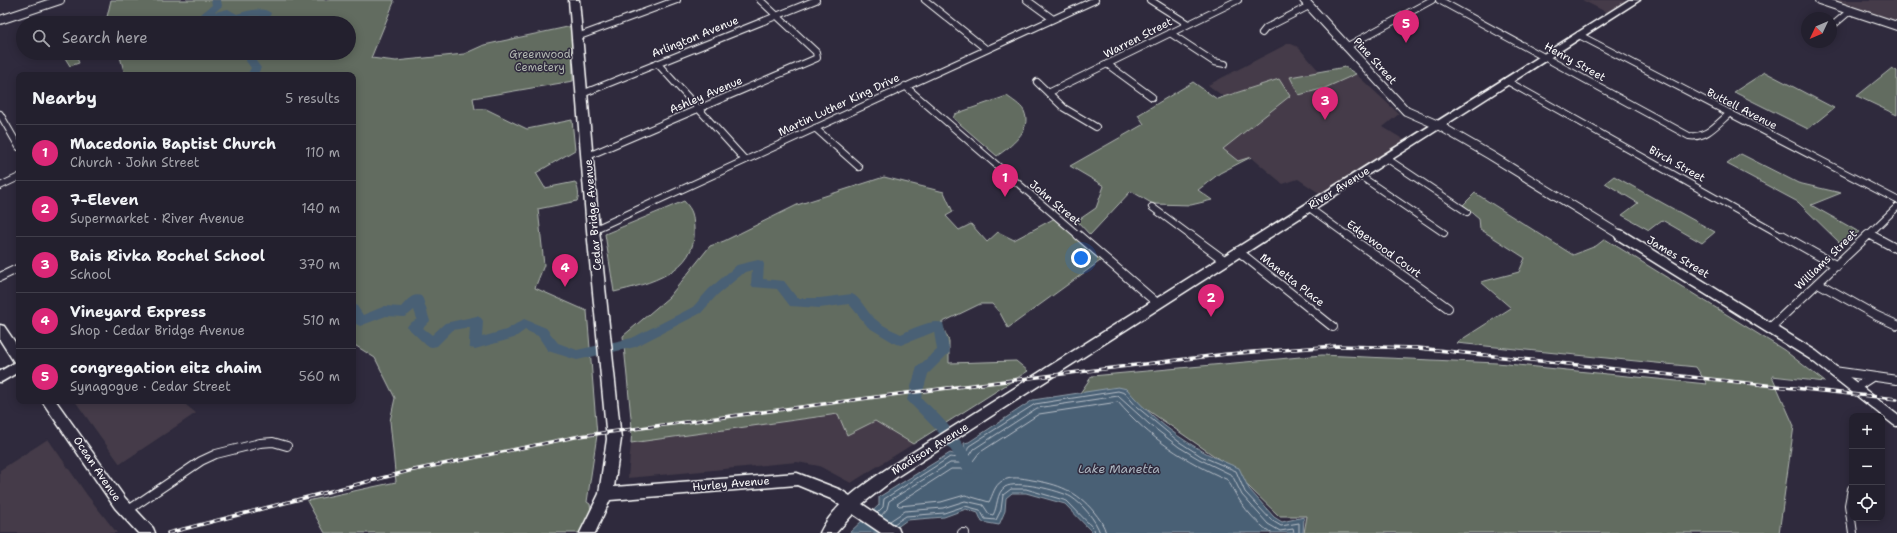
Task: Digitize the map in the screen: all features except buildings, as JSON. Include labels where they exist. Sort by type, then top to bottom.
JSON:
[{"type":"main road","name":"Cedar Bridge Avenue","points":[[574,0],[593,230],[614,449],[606,494],[587,533]]},
{"type":"main road","name":"River Avenue","points":[[1043,376],[1636,0]]},
{"type":"main road","points":[[0,330],[16,354]]},
{"type":"main road","name":"Madison Avenue","points":[[827,533],[840,514],[893,472],[1043,376]]},
{"type":"main road","name":"Ocean Avenue","points":[[52,404],[127,511],[148,533]]},
{"type":"main road","name":"Hurley Avenue","points":[[606,494],[797,479],[813,483],[853,504],[893,533]]},
{"type":"street","points":[[0,20],[60,0]]},
{"type":"street","points":[[577,37],[677,0]]},
{"type":"street","points":[[760,0],[777,16]]},
{"type":"street","name":"Arlington Avenue","points":[[582,94],[816,0]]},
{"type":"street","points":[[925,0],[986,49]]},
{"type":"street","points":[[1026,0],[1053,19]]},
{"type":"street","name":"Martin Luther King Drive","points":[[593,230],[1095,0]]},
{"type":"street","points":[[1150,0],[1188,24]]},
{"type":"street","name":"Warren Street","points":[[1048,94],[1238,0]]},
{"type":"street","points":[[1346,47],[1432,0]]},
{"type":"street","name":"Henry Street","points":[[1439,0],[1693,138],[1701,137],[1729,114]]},
{"type":"street","points":[[1819,0],[1897,26]]},
{"type":"street","points":[[1262,33],[1266,28],[1306,3]]},
{"type":"street","name":"Pine Street","points":[[1306,3],[1403,108],[1414,116],[1438,125]]},
{"type":"street","points":[[1837,22],[1851,10]]},
{"type":"street","name":"Ashley Avenue","points":[[588,156],[814,60],[818,56],[810,46],[777,16]]},
{"type":"street","points":[[1170,33],[1214,62],[1225,64]]},
{"type":"street","name":"Buttell Avenue","points":[[1579,36],[1897,200]]},
{"type":"street","points":[[657,63],[745,160]]},
{"type":"street","points":[[1107,64],[1152,97]]},
{"type":"street","name":"Birch Street","points":[[1507,81],[1837,266]]},
{"type":"street","points":[[1037,82],[1048,94],[1086,122],[1096,127]]},
{"type":"street","name":"John Street","points":[[905,86],[1157,303]]},
{"type":"street","points":[[0,114],[16,142]]},
{"type":"street","name":"James Street","points":[[1438,125],[1503,163],[1813,355],[1897,421]]},
{"type":"street","points":[[815,128],[858,167]]},
{"type":"street","points":[[1386,158],[1467,212]]},
{"type":"street","points":[[1360,175],[1444,233]]},
{"type":"street","points":[[0,186],[16,178]]},
{"type":"street","points":[[1152,207],[1224,260]]},
{"type":"street","name":"Edgewood Court","points":[[1308,207],[1448,308]]},
{"type":"street","name":"Williams Street","points":[[1770,328],[1837,266],[1897,207]]},
{"type":"street","points":[[1870,234],[1897,249]]},
{"type":"street","name":"Manetta Place","points":[[1238,251],[1333,327]]},
{"type":"street","points":[[0,277],[16,269]]},
{"type":"street","points":[[1818,283],[1877,316],[1897,325]]},
{"type":"street","points":[[0,377],[16,368]]},
{"type":"street","points":[[1834,371],[1897,380]]},
{"type":"street","points":[[1855,388],[1872,377]]},
{"type":"street","points":[[127,511],[201,461],[216,454],[260,443],[273,442],[287,446]]},
{"type":"street","points":[[1849,497],[1849,514]]},
{"type":"street","points":[[1850,521],[1853,533]]},
{"type":"shaded area","points":[[1582,0],[1632,0],[1610,14]]},
{"type":"shaded area","points":[[1829,0],[1897,0],[1897,22]]},
{"type":"shaded area","points":[[1289,43],[1298,47],[1320,72],[1290,77],[1325,88],[1356,74],[1399,114],[1383,127],[1406,141],[1322,195],[1298,179],[1283,184],[1251,157],[1238,161],[1223,149],[1290,96],[1279,79],[1224,97],[1208,85]]},
{"type":"shaded area","points":[[77,404],[185,404],[196,413],[120,464]]},
{"type":"shaded area","points":[[839,414],[847,435],[875,421],[913,444],[851,483],[819,466],[797,462],[628,478],[631,443]]},
{"type":"shaded area","points":[[48,439],[87,495],[117,533],[0,533],[0,470]]},
{"type":"green space","name":"Greenwood Cemetery","points":[[111,0],[393,0],[394,2],[371,58],[396,61],[464,54],[484,45],[572,26],[573,81],[473,98],[475,109],[486,109],[527,129],[572,120],[575,150],[536,173],[545,188],[575,182],[578,189],[578,199],[577,201],[538,209],[544,265],[535,288],[587,311],[597,435],[587,502],[590,504],[595,533],[325,533],[307,501],[396,482],[390,421],[395,398],[375,358],[356,346],[356,72],[124,72],[121,60],[356,60],[356,16],[107,16]]},
{"type":"green space","points":[[66,60],[78,60],[79,63],[70,66]]},
{"type":"green space","points":[[1345,67],[1356,74],[1325,88],[1299,95],[1290,77]]},
{"type":"green space","points":[[1892,68],[1897,71],[1897,115],[1857,96]]},
{"type":"green space","points":[[1765,72],[1834,108],[1808,129],[1734,92]]},
{"type":"green space","points":[[1279,79],[1290,96],[1223,149],[1238,161],[1251,157],[1220,173],[1198,190],[1212,200],[1191,205],[1153,204],[1131,191],[1090,235],[1077,221],[1096,208],[1104,186],[1070,166],[1144,124],[1138,115],[1193,82],[1217,99]]},
{"type":"green space","points":[[1007,96],[1023,109],[1026,118],[1025,125],[1023,131],[1014,143],[997,156],[953,118],[955,114]]},
{"type":"green space","points":[[1741,154],[1798,183],[1841,193],[1811,205],[1859,232],[1842,245],[1798,202],[1727,164]]},
{"type":"green space","points":[[1614,176],[1715,232],[1702,243],[1662,220],[1649,230],[1622,215],[1638,203],[1605,183]]},
{"type":"green space","points":[[884,177],[944,192],[953,212],[946,216],[959,230],[971,224],[987,242],[998,232],[1014,240],[1057,217],[1107,256],[1008,328],[1000,313],[992,304],[980,304],[941,323],[949,341],[949,363],[1016,361],[1028,371],[913,444],[875,421],[847,435],[838,414],[631,443],[632,428],[623,336],[669,297],[710,246],[724,241],[797,205]]},
{"type":"green space","points":[[1475,193],[1573,255],[1596,246],[1605,239],[1784,350],[1825,382],[1772,376],[1794,426],[1779,533],[1304,533],[1307,516],[1279,516],[1223,462],[1123,393],[1080,393],[1092,376],[1322,355],[1497,363],[1707,384],[1696,367],[1456,343],[1511,308],[1481,282],[1519,272],[1525,258],[1480,229],[1479,218],[1463,205]]},
{"type":"green space","points":[[684,201],[691,210],[694,223],[693,243],[688,255],[668,274],[641,285],[614,292],[605,234]]},
{"type":"water","name":"Lake Manetta","points":[[1118,387],[1127,389],[1151,414],[1178,436],[1207,454],[1239,468],[1249,489],[1274,517],[1282,522],[1304,517],[1303,533],[1093,533],[1065,504],[1026,493],[1012,493],[1006,498],[1005,511],[999,525],[982,522],[978,513],[966,509],[944,517],[907,520],[889,533],[849,533],[879,505],[879,497],[950,453],[957,454],[962,452],[965,449],[964,443],[969,442],[1033,400]]},
{"type":"waterway","points":[[204,16],[217,6],[216,0]]},
{"type":"waterway","points":[[211,16],[228,12],[233,16]]},
{"type":"waterway","points":[[242,16],[251,13],[266,13],[265,16]]},
{"type":"waterway","points":[[251,60],[256,68],[254,72]]},
{"type":"waterway","points":[[356,314],[360,321],[385,311],[404,312],[417,299],[424,321],[413,327],[432,342],[449,326],[477,321],[475,344],[510,334],[524,324],[542,332],[553,347],[577,355],[635,342],[697,310],[713,292],[741,268],[758,264],[757,284],[780,284],[794,303],[820,303],[852,299],[862,314],[872,324],[901,340],[917,332],[939,326],[944,352],[922,371],[914,400],[945,431],[959,449],[970,468]]},
{"type":"railway","points":[[168,533],[409,471],[580,436],[899,394],[1227,354],[1337,346],[1418,348],[1897,399]]},
{"type":"place","name":"congregation eitz chaim","points":[[1406,43]]},
{"type":"place","name":"Bais Rivka Rochel School","points":[[1325,120]]},
{"type":"place","name":"Macedonia Baptist Church","points":[[1005,197]]},
{"type":"place","name":"Vineyard Express","points":[[565,287]]},
{"type":"place","name":"7-Eleven","points":[[1211,317]]}]
